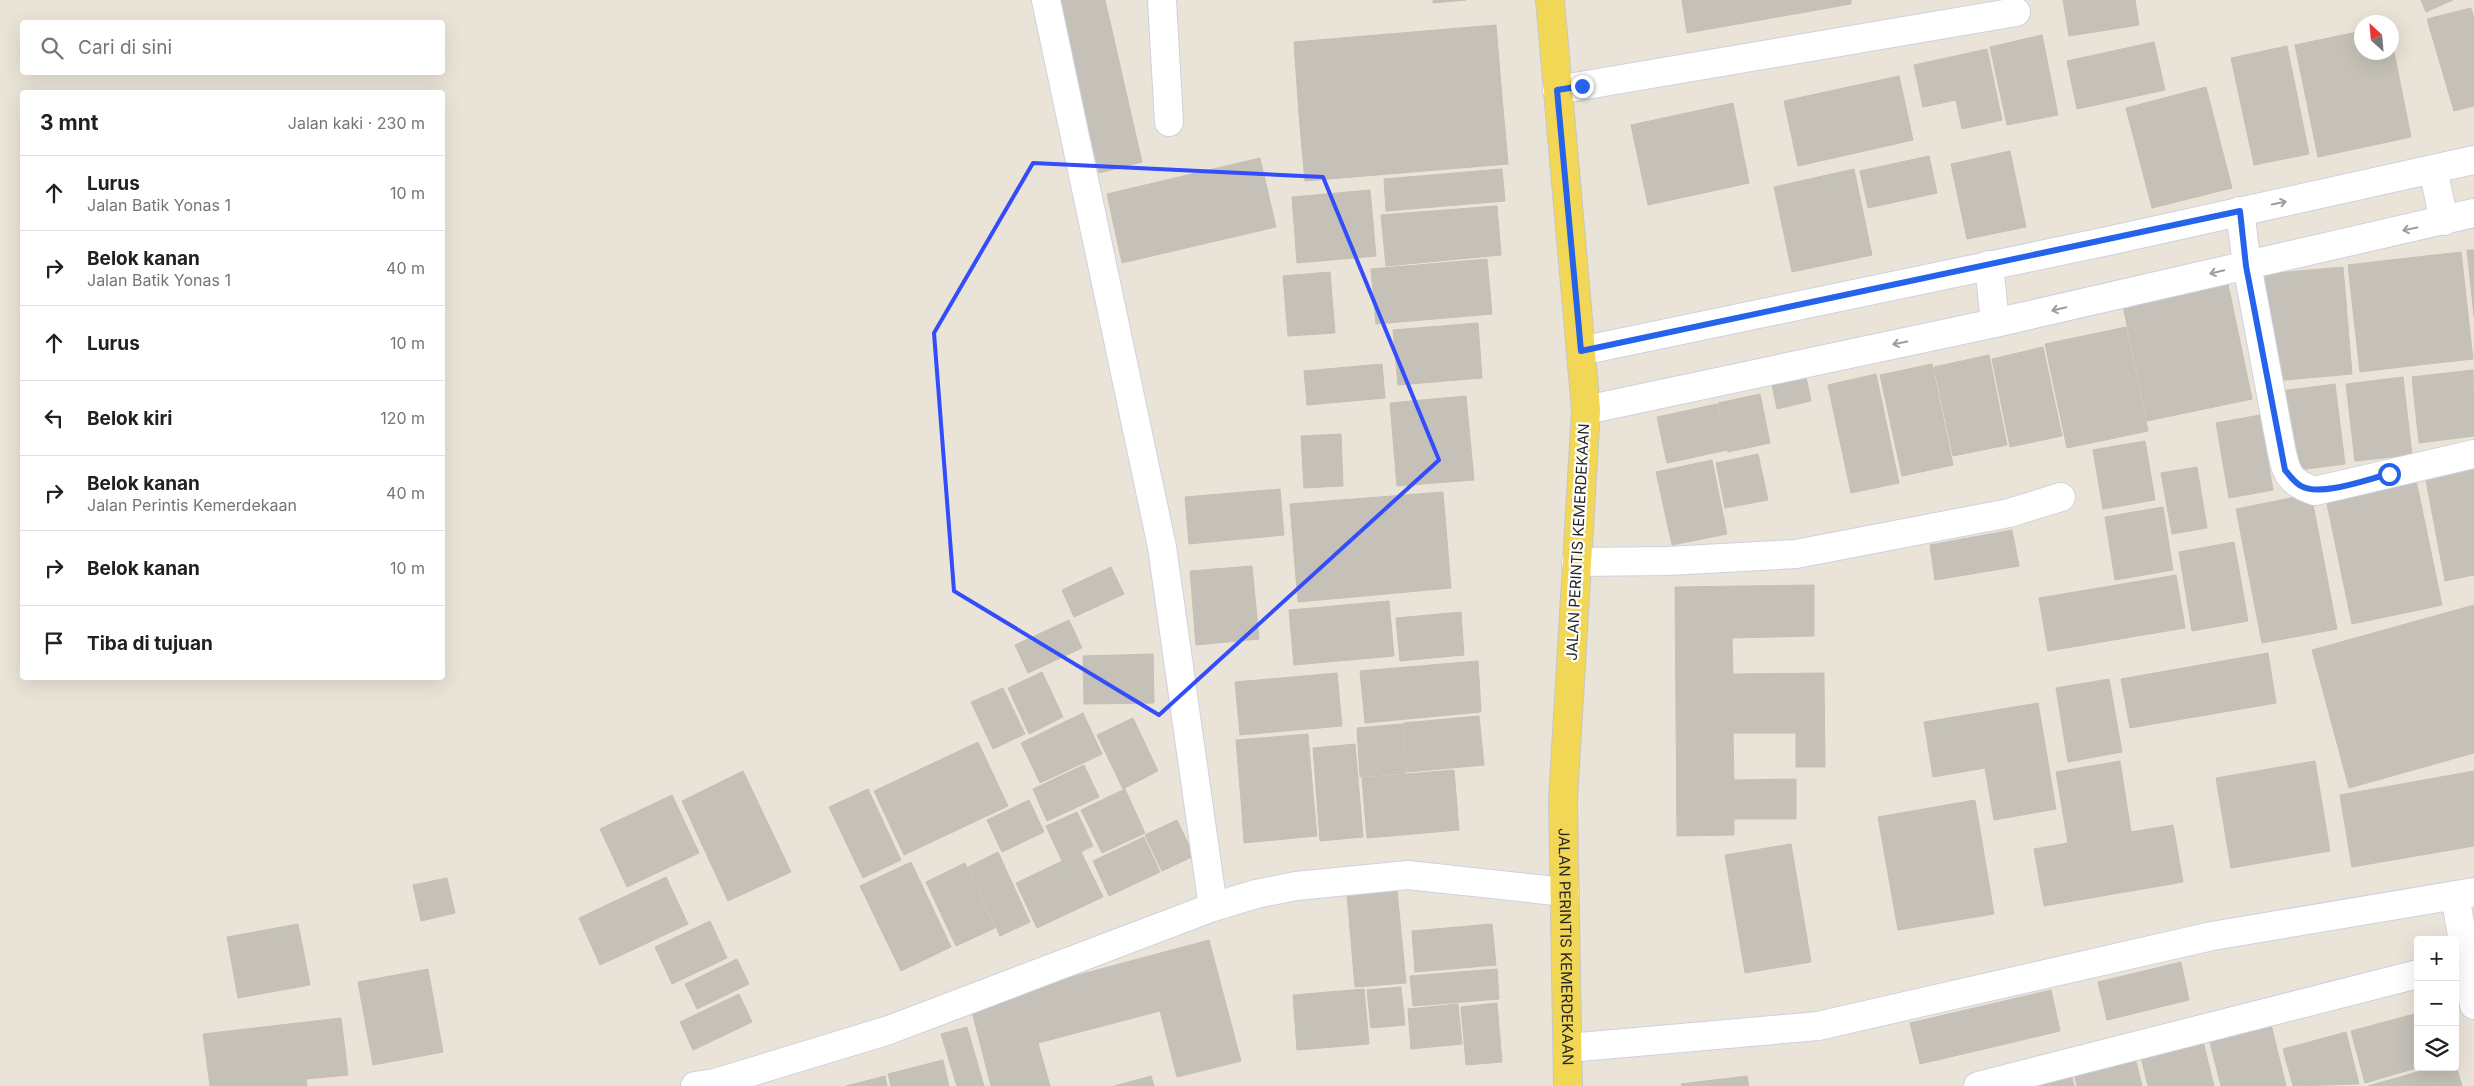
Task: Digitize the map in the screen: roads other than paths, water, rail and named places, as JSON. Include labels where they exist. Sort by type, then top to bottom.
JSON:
[{"type":"main road","name":"JALAN PERINTIS KEMERDEKAAN","points":[[1550,0],[1586,410],[1563,800],[1568,1086]]},
{"type":"street","points":[[1046,0],[1162,547],[1213,907]]},
{"type":"street","points":[[1162,0],[1169,122]]},
{"type":"street","points":[[1557,90],[2016,12]]},
{"type":"street","points":[[1581,351],[2474,160]]},
{"type":"street","points":[[2433,168],[2444,221]]},
{"type":"street","points":[[2240,211],[2246,266],[2280,448],[2285,470],[2294,481],[2302,487],[2315,491],[2474,454]]},
{"type":"street","points":[[1586,410],[1995,323],[2474,213]]},
{"type":"street","points":[[1988,265],[1995,323]]},
{"type":"street","points":[[1576,562],[1796,554],[2009,512],[2061,497]]},
{"type":"street","points":[[695,1086],[715,1083],[889,1030],[1213,907],[1256,894],[1296,886],[1408,874],[1565,892]]},
{"type":"street","points":[[1568,1048],[1818,1026],[2212,936],[2464,894],[2460,963],[2474,1005]]},
{"type":"street","points":[[1978,1086],[2414,975]]}]
